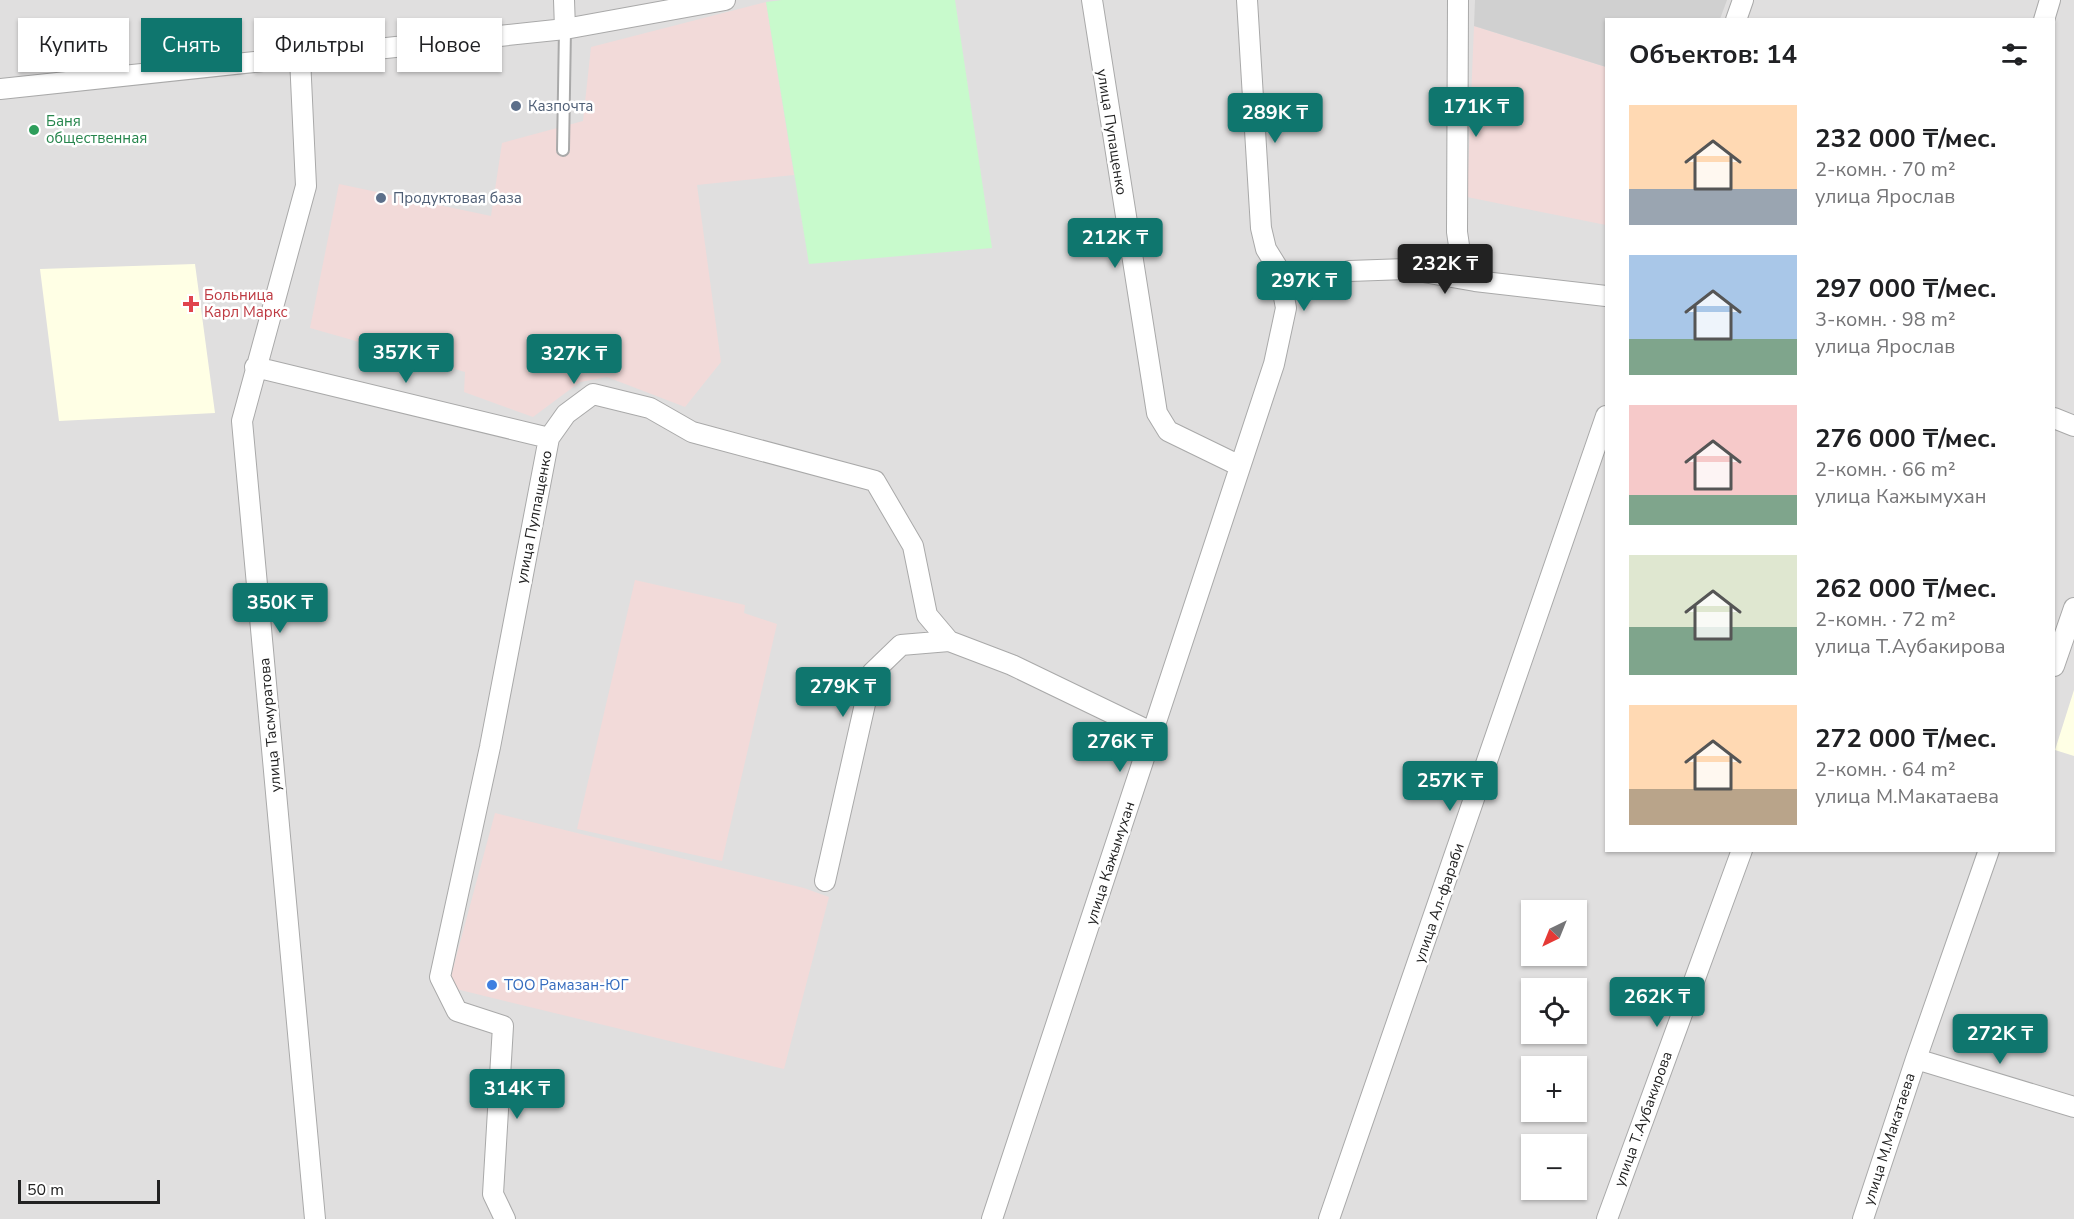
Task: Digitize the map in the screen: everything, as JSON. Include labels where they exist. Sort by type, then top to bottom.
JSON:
[{"type":"street","points":[[564,0],[565,29]]},
{"type":"street","points":[[385,49],[565,29],[725,0]]},
{"type":"street","name":"улица Пупащенко","points":[[1092,0],[1157,413],[1168,431],[1240,466]]},
{"type":"street","name":"улица Кажымухан","points":[[992,1219],[1274,364],[1286,308],[1279,270],[1266,249],[1262,228],[1247,0]]},
{"type":"street","points":[[1458,0],[1457,232],[1464,279]]},
{"type":"street","points":[[1737,18],[1743,0]]},
{"type":"street","points":[[2045,18],[2050,0]]},
{"type":"street","points":[[0,89],[254,63]]},
{"type":"street","name":"улица Тасмуратова","points":[[301,72],[306,186],[281,286],[255,367],[242,421],[315,1219]]},
{"type":"street","points":[[1283,289],[1349,271],[1406,268],[1464,279],[1605,296]]},
{"type":"street","points":[[255,367],[549,438]]},
{"type":"street","name":"улица Пулпащенко","points":[[505,1219],[493,1194],[503,1026],[457,1011],[440,977],[490,747],[549,438],[566,414],[593,394],[650,408],[692,432],[875,481],[913,546],[927,615],[949,641],[1012,665],[1153,733]]},
{"type":"street","points":[[2055,418],[2074,426]]},
{"type":"street","name":"улица Ал-фараби","points":[[1329,1219],[1605,419]]},
{"type":"street","points":[[2055,663],[2074,608]]},
{"type":"street","points":[[825,880],[872,673],[901,645],[949,641]]},
{"type":"street","name":"улица Т.Аубакирова","points":[[1607,1219],[1741,852]]},
{"type":"street","name":"улица М.Макатаева","points":[[1863,1219],[1988,852]]},
{"type":"street","name":"улица М.Макатаева","points":[[1916,1059],[2074,1107]]},
{"type":"lane","points":[[563,150],[565,29]]},
{"type":"shaded area","points":[[0,0],[2074,0],[2074,1219],[0,1219]]},
{"type":"shaded area","points":[[1475,0],[1727,0],[1720,18],[1605,18],[1605,67],[1474,26]]},
{"type":"shaded area","points":[[766,2],[794,175],[697,185],[721,362],[685,407],[607,377],[580,382],[533,417],[464,392],[465,372],[310,328],[339,184],[491,216],[502,143],[583,121],[591,47]]},
{"type":"shaded area","points":[[1474,26],[1605,67],[1605,225],[1467,197]]},
{"type":"shaded area","points":[[195,264],[215,413],[59,421],[40,269]]},
{"type":"shaded area","points":[[635,580],[745,605],[744,613],[777,624],[722,861],[577,829]]},
{"type":"shaded area","points":[[2074,690],[2074,756],[2055,750]]},
{"type":"shaded area","points":[[495,813],[804,888],[829,897],[784,1069],[448,987]]},
{"type":"green space","points":[[782,0],[955,0],[992,248],[809,264],[766,2]]},
{"type":"place","name":"Казпочта","points":[[516,106]]},
{"type":"place","name":"Баня общественная","points":[[34,130]]},
{"type":"place","name":"Продуктовая база","points":[[381,198]]},
{"type":"place","name":"Больница Карл Маркс","points":[[191,304]]},
{"type":"place","name":"ТОО Рамазан-ЮГ","points":[[492,985]]}]
